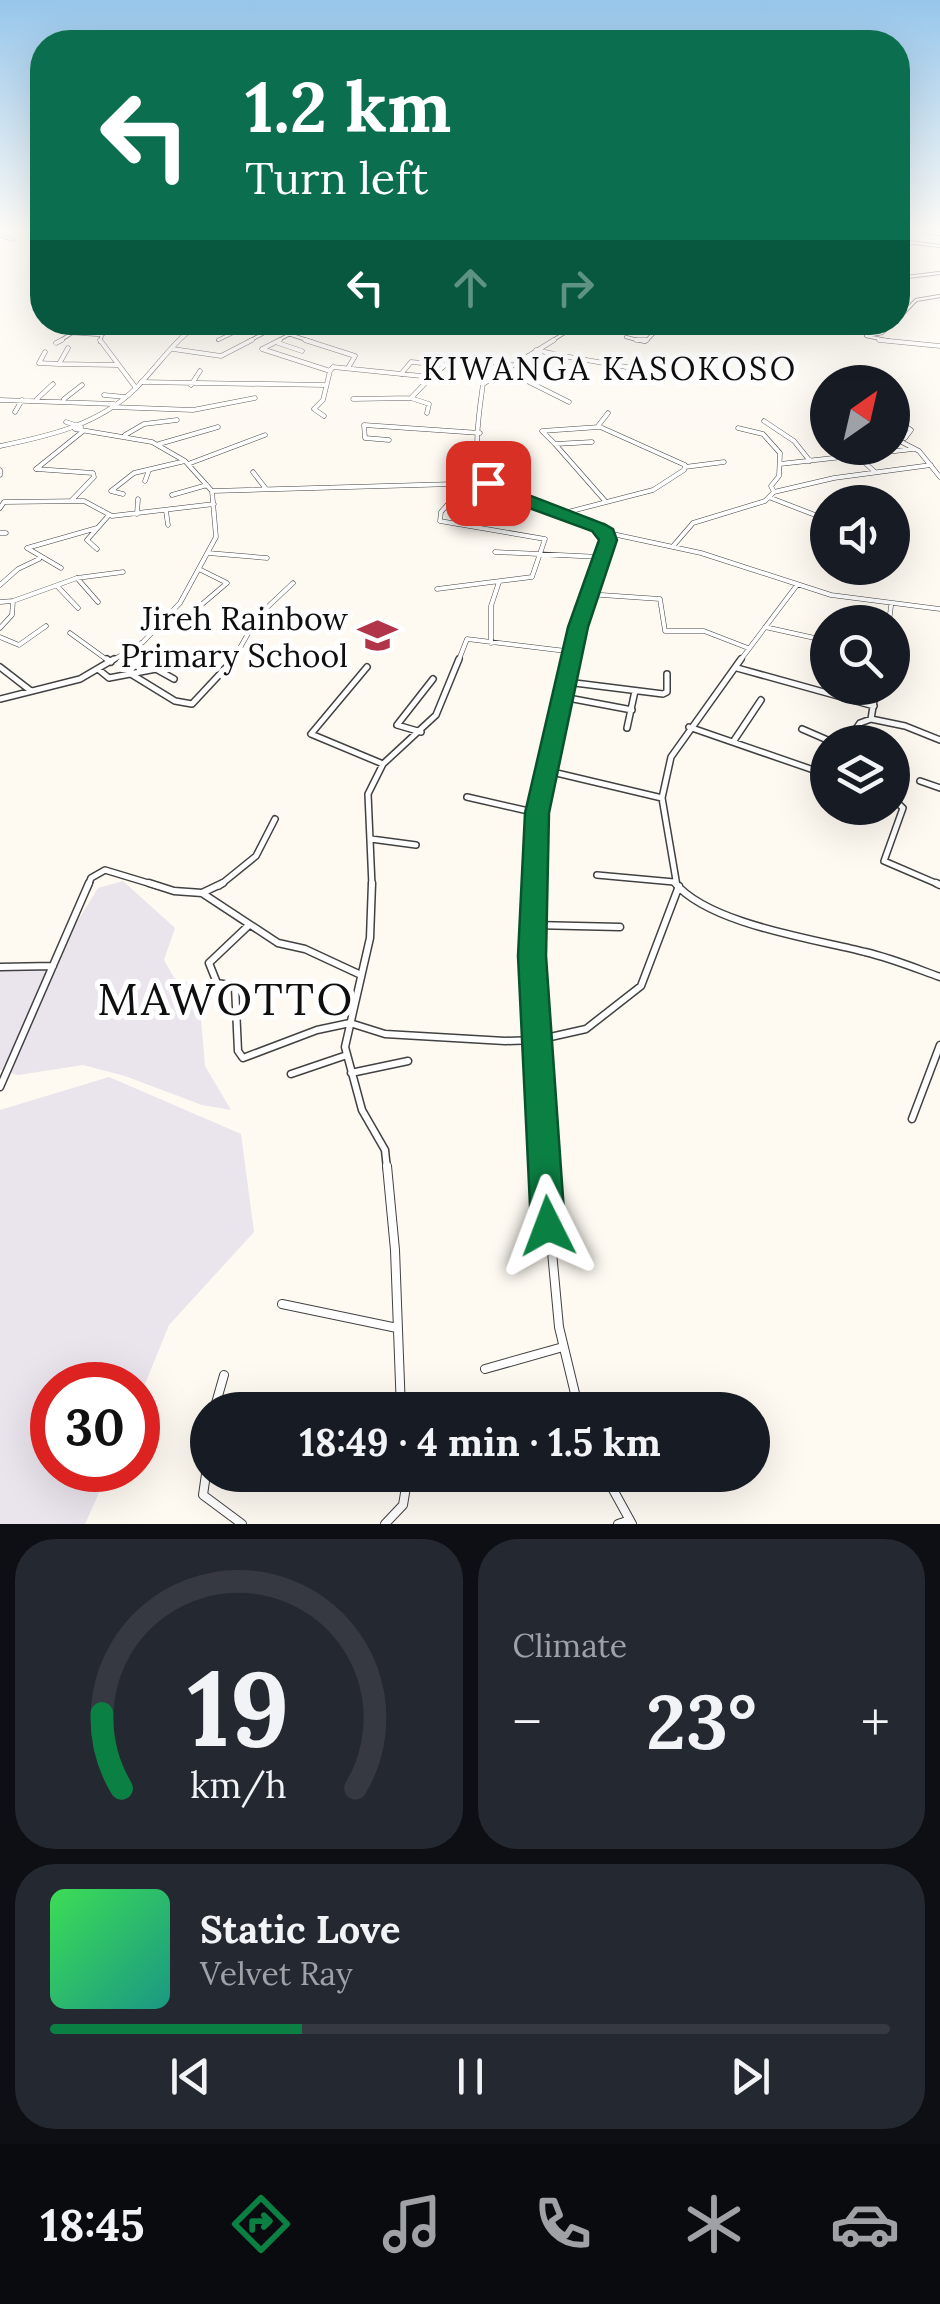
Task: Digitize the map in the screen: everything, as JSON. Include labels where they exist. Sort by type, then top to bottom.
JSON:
[{"type":"street","points":[[56,343],[68,335]]},
{"type":"street","points":[[85,341],[94,335]]},
{"type":"street","points":[[102,335],[100,341],[136,388]]},
{"type":"street","points":[[71,500],[94,478],[93,472],[35,468],[80,429],[126,397],[183,335]]},
{"type":"street","points":[[218,340],[229,335]]},
{"type":"street","points":[[173,349],[220,356],[259,335]]},
{"type":"street","points":[[288,335],[262,349],[330,372]]},
{"type":"street","points":[[293,335],[355,356],[348,368]]},
{"type":"street","points":[[559,335],[489,378],[480,390],[480,470],[488,483],[505,494],[607,533],[674,545],[798,584],[891,605]]},
{"type":"street","points":[[626,337],[644,343],[652,335]]},
{"type":"street","points":[[871,335],[866,336],[940,346]]},
{"type":"street","points":[[275,342],[302,351]]},
{"type":"street","points":[[60,364],[68,348]]},
{"type":"street","points":[[533,350],[632,368],[634,364]]},
{"type":"street","points":[[45,352],[40,363],[117,365]]},
{"type":"street","points":[[411,398],[456,356],[512,365]]},
{"type":"street","points":[[402,374],[411,362],[445,365]]},
{"type":"street","points":[[324,416],[314,409],[323,400],[324,385],[333,367],[431,377]]},
{"type":"street","points":[[190,385],[200,371]]},
{"type":"street","points":[[141,382],[228,388],[304,382],[324,385]]},
{"type":"street","points":[[529,382],[569,402]]},
{"type":"street","points":[[35,401],[54,384]]},
{"type":"street","points":[[62,401],[82,386]]},
{"type":"street","points":[[104,394],[126,397]]},
{"type":"street","points":[[0,400],[193,410],[255,398]]},
{"type":"street","points":[[353,399],[411,398],[429,404],[427,413]]},
{"type":"street","points":[[15,412],[22,400]]},
{"type":"street","points":[[600,427],[608,413]]},
{"type":"street","points":[[122,436],[144,424],[177,420]]},
{"type":"street","points":[[764,421],[794,441],[810,461]]},
{"type":"street","points":[[0,699],[66,684],[98,670],[143,642],[172,615],[216,537],[212,492],[186,463],[159,444],[80,429],[66,422]]},
{"type":"street","points":[[390,440],[365,438],[364,426],[447,428],[480,434]]},
{"type":"street","points":[[159,444],[218,427]]},
{"type":"street","points":[[606,502],[542,432],[600,427],[634,438],[686,467]]},
{"type":"street","points":[[738,428],[764,435],[780,453],[773,495]]},
{"type":"street","points":[[0,446],[80,429]]},
{"type":"street","points":[[123,494],[111,490],[132,474],[186,463],[264,435]]},
{"type":"street","points":[[555,444],[592,442]]},
{"type":"street","points":[[910,447],[940,477]]},
{"type":"street","points":[[561,514],[660,487],[686,467],[724,462]]},
{"type":"street","points":[[780,464],[810,462]]},
{"type":"street","points":[[674,545],[693,522],[773,495],[931,464]]},
{"type":"street","points":[[867,465],[875,472]]},
{"type":"street","points":[[145,481],[149,470]]},
{"type":"street","points":[[253,472],[269,490]]},
{"type":"street","points":[[212,492],[488,483]]},
{"type":"street","points":[[172,495],[207,485]]},
{"type":"street","points":[[436,590],[532,577],[545,538],[440,521],[441,512],[464,485]]},
{"type":"street","points":[[773,495],[810,512]]},
{"type":"street","points":[[136,514],[138,499]]},
{"type":"street","points":[[1,504],[71,500],[94,503],[109,516]]},
{"type":"street","points":[[97,549],[87,540],[109,516],[214,504]]},
{"type":"street","points":[[166,511],[168,525]]},
{"type":"street","points":[[61,568],[27,548],[98,528]]},
{"type":"street","points":[[574,1392],[563,1347],[549,1246],[536,1040],[533,926],[537,813],[587,594],[606,546],[607,533]]},
{"type":"street","points":[[606,546],[628,538]]},
{"type":"street","points":[[496,552],[600,557]]},
{"type":"street","points":[[208,553],[267,558]]},
{"type":"street","points":[[0,585],[18,568],[42,558]]},
{"type":"street","points":[[187,617],[227,583],[199,568]]},
{"type":"street","points":[[0,602],[77,578],[123,572]]},
{"type":"street","points":[[77,578],[98,602]]},
{"type":"street","points":[[491,643],[491,606],[500,582]]},
{"type":"street","points":[[131,674],[175,701],[192,704],[229,667],[258,616],[293,583]]},
{"type":"street","points":[[248,926],[209,963],[217,983],[233,984],[236,989],[240,1056],[246,1059],[318,1030],[350,1022],[385,1034],[536,1040],[586,1030],[641,986],[676,884],[662,798],[670,757],[798,584]]},
{"type":"street","points":[[55,586],[78,608]]},
{"type":"street","points":[[587,594],[660,599],[665,630],[704,631],[748,648]]},
{"type":"street","points":[[0,628],[12,615],[13,601]]},
{"type":"street","points":[[910,607],[940,609]]},
{"type":"street","points":[[172,615],[208,622]]},
{"type":"street","points":[[0,637],[18,646],[46,626]]},
{"type":"street","points":[[765,627],[810,637]]},
{"type":"street","points":[[70,632],[110,662]]},
{"type":"street","points":[[401,1392],[395,1250],[384,1150],[362,1110],[347,1055],[372,907],[368,794],[382,764],[421,732],[441,706],[467,639],[574,652]]},
{"type":"street","points":[[0,667],[31,691]]},
{"type":"street","points":[[367,667],[312,736],[382,764]]},
{"type":"street","points":[[736,668],[874,706],[870,719]]},
{"type":"street","points":[[98,670],[109,678],[156,669],[174,679]]},
{"type":"street","points":[[568,682],[665,694],[667,674]]},
{"type":"street","points":[[421,732],[397,725],[433,679]]},
{"type":"street","points":[[628,728],[635,691]]},
{"type":"street","points":[[563,697],[632,710]]},
{"type":"street","points":[[733,742],[761,700]]},
{"type":"street","points":[[859,725],[870,719],[905,726],[940,740]]},
{"type":"street","points":[[689,727],[810,769]]},
{"type":"street","points":[[802,730],[810,733]]},
{"type":"street","points":[[544,770],[662,798]]},
{"type":"street","points":[[920,780],[940,788]]},
{"type":"street","points":[[468,797],[537,813]]},
{"type":"street","points":[[0,1088],[91,878],[98,872],[187,894],[202,893],[238,877],[256,860],[275,820]]},
{"type":"street","points":[[897,825],[884,861],[940,885]]},
{"type":"street","points":[[372,839],[416,845]]},
{"type":"street","points":[[597,875],[676,884],[686,894],[750,924],[871,953],[940,977]]},
{"type":"street","points":[[202,893],[278,943],[305,949],[361,975]]},
{"type":"street","points":[[533,926],[620,928]]},
{"type":"street","points":[[0,967],[53,966]]},
{"type":"street","points":[[912,1119],[940,1046]]},
{"type":"street","points":[[291,1074],[347,1055]]},
{"type":"street","points":[[351,1073],[408,1060]]},
{"type":"street","points":[[282,1304],[397,1328]]},
{"type":"street","points":[[485,1369],[563,1347]]},
{"type":"street","points":[[219,1392],[224,1375]]},
{"type":"street","points":[[203,1492],[242,1524]]},
{"type":"street","points":[[385,1524],[403,1504],[405,1492]]},
{"type":"street","points":[[614,1492],[631,1522],[618,1524]]},
{"type":"shaded area","points":[[123,881],[175,928],[164,960],[174,978],[198,985],[205,1066],[231,1110],[202,1105],[83,1065],[18,1075],[0,1070],[0,966],[51,964],[98,888]]},
{"type":"shaded area","points":[[109,1077],[241,1134],[254,1232],[169,1325],[154,1362],[30,1362],[30,1492],[99,1492],[85,1524],[0,1524],[0,1110]]},
{"type":"place","name":"Jireh Rainbow Primary School","points":[[378,636]]},
{"type":"district","name":"KIWANGA KASOKOSO","points":[[610,368]]},
{"type":"district","name":"MAWOTTO","points":[[226,998]]},
{"type":"route","points":[[488,483],[505,494],[598,528],[607,533],[608,540],[578,627],[537,813],[532,956],[548,1226]]}]
